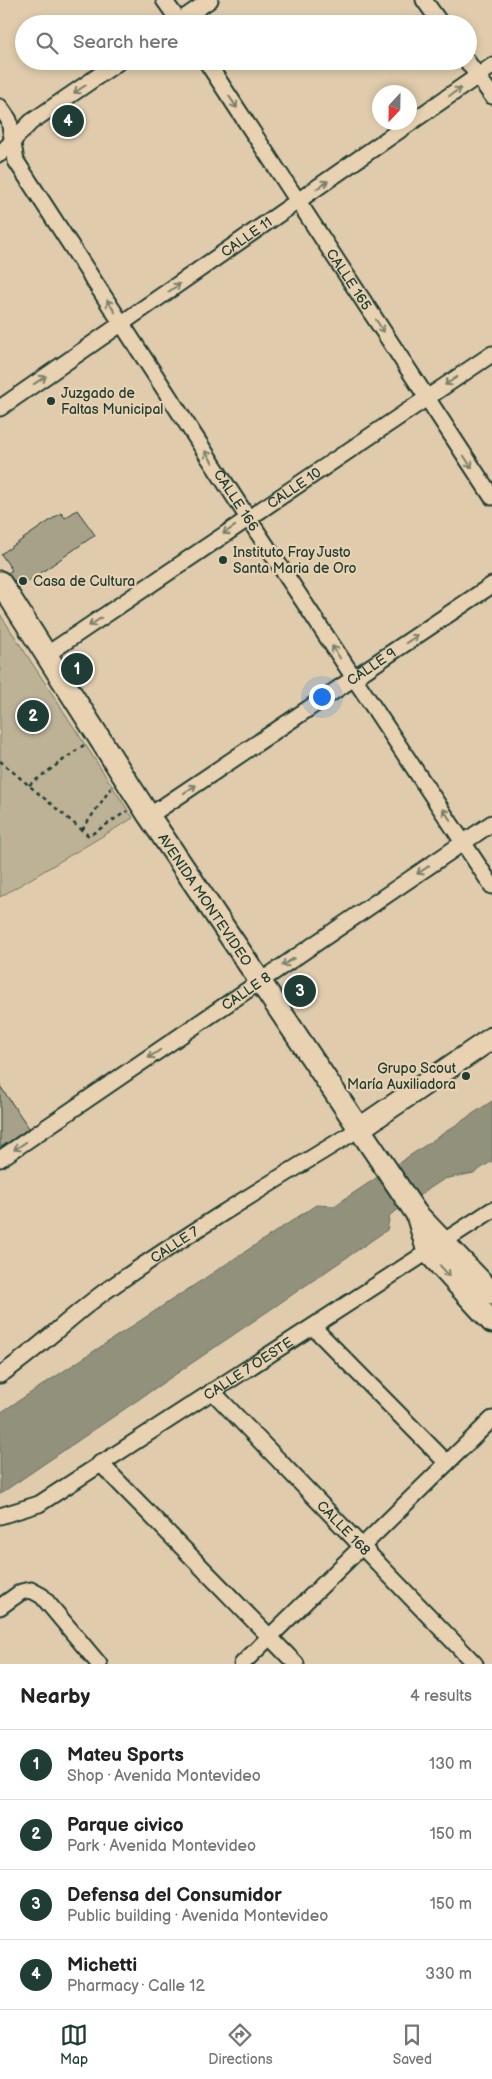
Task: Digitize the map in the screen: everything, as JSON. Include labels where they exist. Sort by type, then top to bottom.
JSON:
[{"type":"main road","name":"AVENIDA MONTEVIDEO","points":[[0,582],[145,809],[259,982],[382,1162],[437,1247],[492,1322]]},
{"type":"main road","points":[[359,1129],[492,1038]]},
{"type":"main road","name":"AVENIDA MONTEVIDEO","points":[[437,1247],[492,1293]]},
{"type":"street","points":[[164,0],[173,15]]},
{"type":"street","points":[[189,15],[210,0]]},
{"type":"street","points":[[424,0],[435,15]]},
{"type":"street","name":"CALLE 11","points":[[0,408],[492,66]]},
{"type":"street","points":[[0,154],[31,122],[107,70]]},
{"type":"street","name":"CALLE 165","points":[[212,70],[492,497]]},
{"type":"street","points":[[474,70],[492,96]]},
{"type":"street","name":"CALLE 166","points":[[0,107],[9,120],[16,161],[353,678],[465,842],[492,886]]},
{"type":"street","name":"CALLE 10","points":[[46,655],[492,354]]},
{"type":"street","name":"CALLE 9","points":[[145,809],[353,678],[492,585]]},
{"type":"street","name":"CALLE 8","points":[[0,1159],[492,823]]},
{"type":"street","name":"CALLE 7","points":[[0,1375],[19,1362],[106,1291],[359,1129]]},
{"type":"street","name":"CALLE 7 OESTE","points":[[0,1516],[38,1504],[492,1210]]},
{"type":"street","points":[[313,1327],[448,1463]]},
{"type":"street","name":"CALLE 168","points":[[212,1391],[475,1664]]},
{"type":"street","points":[[242,1664],[492,1419]]},
{"type":"street","points":[[100,1463],[296,1664]]},
{"type":"street","points":[[0,1607],[21,1592],[31,1590],[42,1596],[93,1662]]},
{"type":"path","points":[[28,785],[98,735]]},
{"type":"path","points":[[0,761],[89,836],[145,809]]},
{"type":"path","points":[[82,830],[122,772]]},
{"type":"shaded area","points":[[0,614],[133,818],[0,897]]},
{"type":"shaded area","points":[[492,1101],[492,1161],[474,1173],[444,1179],[390,1215],[387,1230],[0,1494],[0,1413],[316,1205],[334,1206]]},
{"type":"building","points":[[77,510],[95,535],[19,588],[8,573],[12,570],[1,554],[61,513],[65,518]]},
{"type":"building","points":[[0,1086],[29,1128],[0,1148]]},
{"type":"place","name":"Michetti","points":[[68,121]]},
{"type":"place","name":"Juzgado de Faltas Municipal","points":[[51,401]]},
{"type":"place","name":"Instituto Fray Justo Santa Maria de Oro","points":[[223,560]]},
{"type":"place","name":"Casa de Cultura","points":[[23,581]]},
{"type":"place","name":"Mateu Sports","points":[[77,669]]},
{"type":"place","name":"Parque civico","points":[[33,716]]},
{"type":"place","name":"Defensa del Consumidor","points":[[300,991]]},
{"type":"place","name":"Grupo Scout María Auxiliadora","points":[[466,1076]]}]
